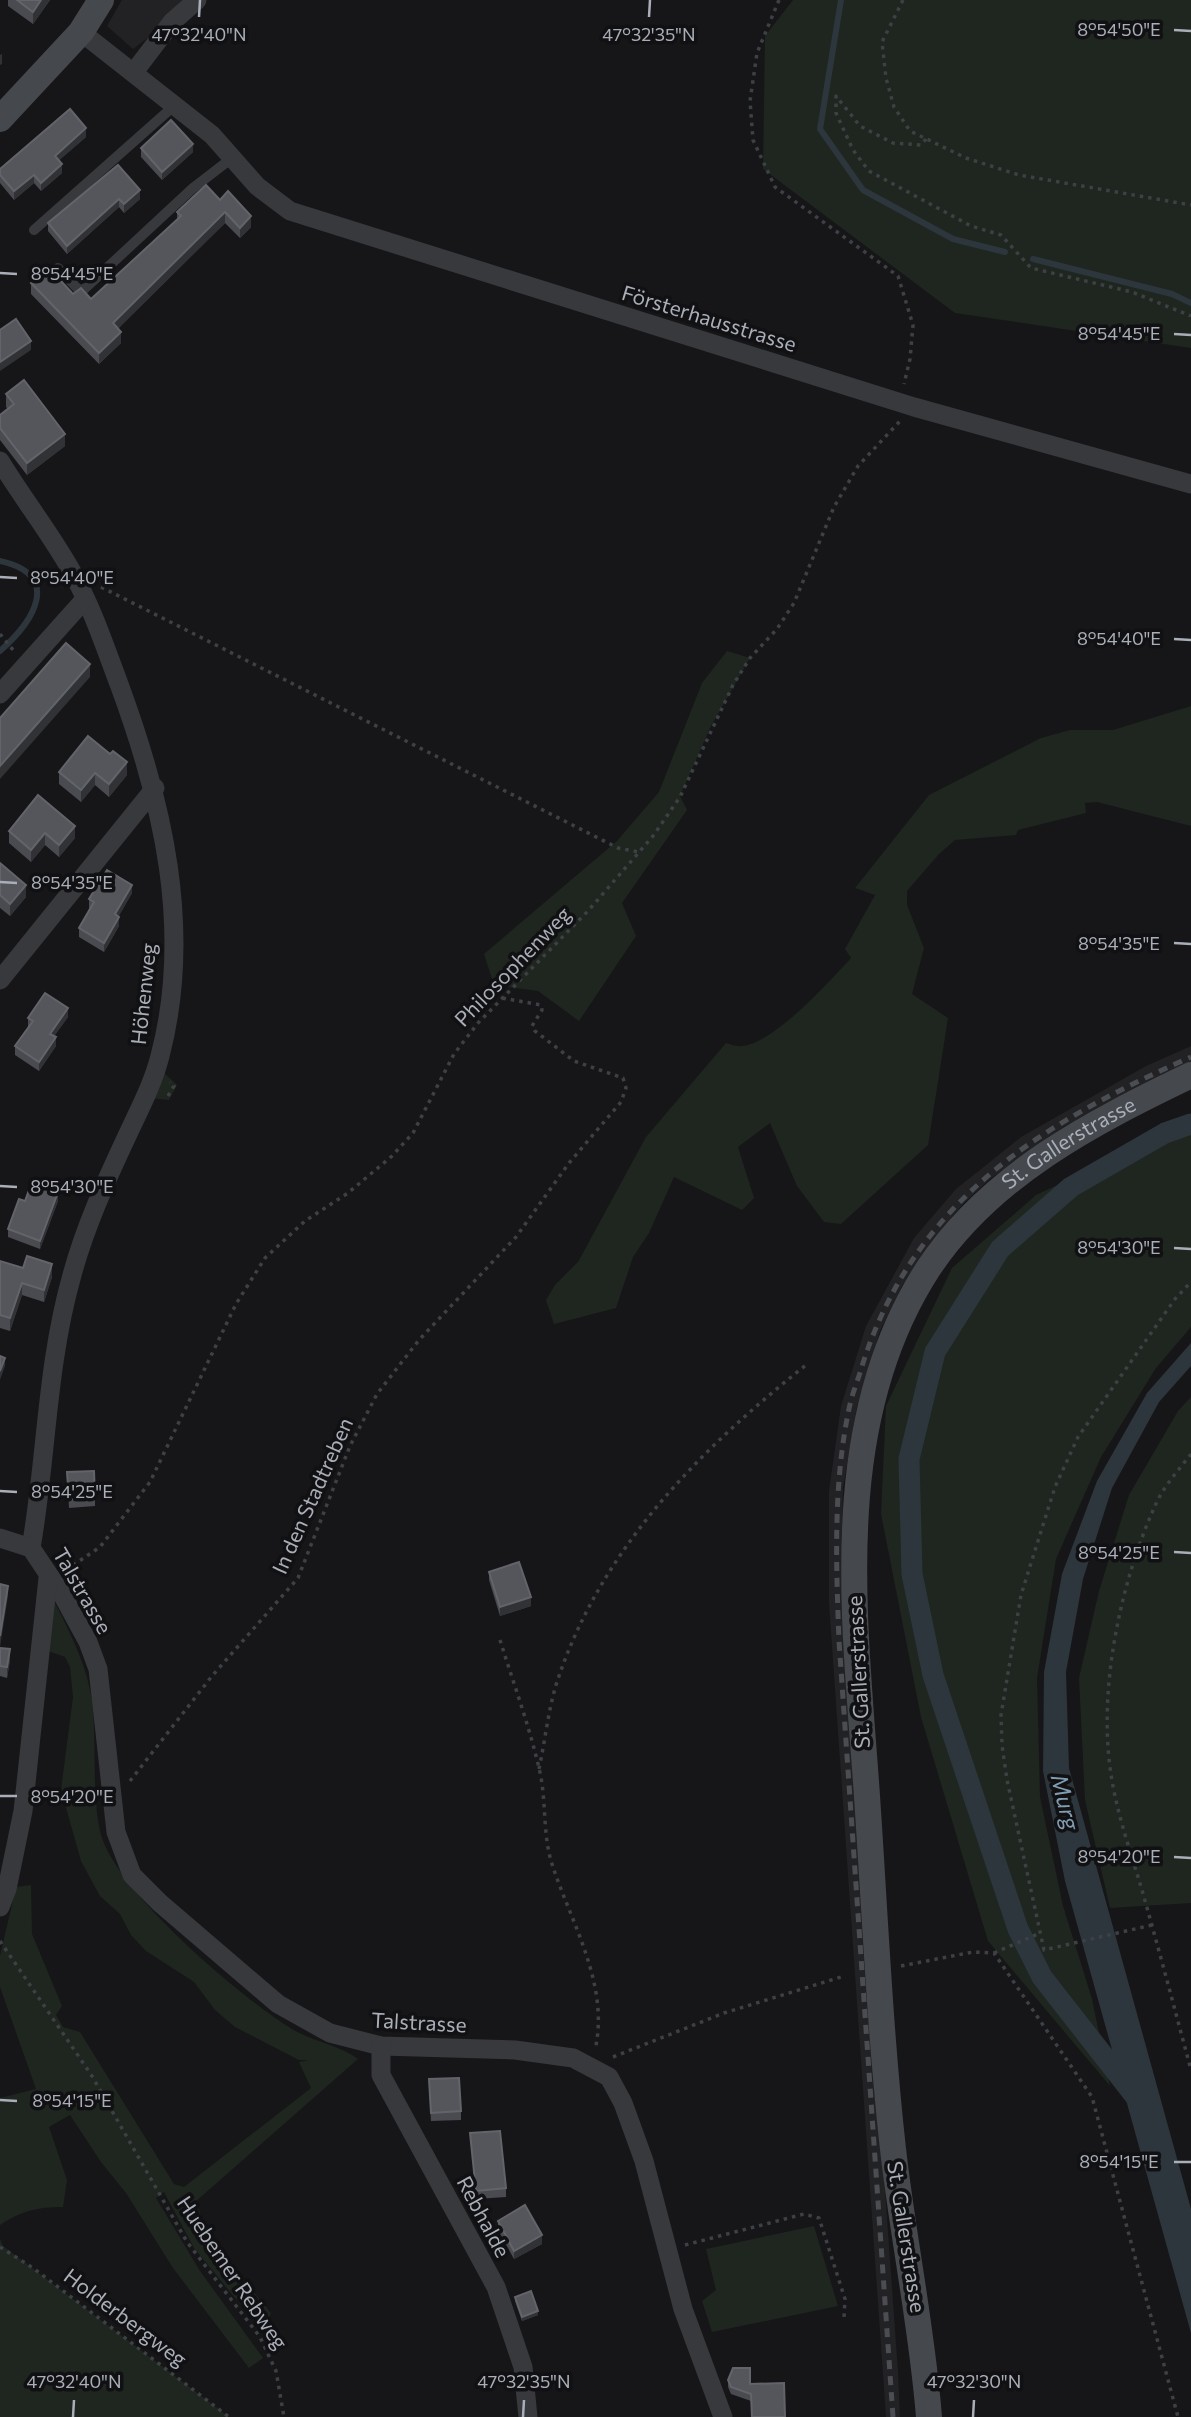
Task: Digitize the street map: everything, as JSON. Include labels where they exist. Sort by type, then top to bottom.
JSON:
[{"type":"main road","points":[[0,119],[81,32],[101,0]]},
{"type":"main road","name":"St. Gallerstrasse","points":[[929,2417],[919,2324],[894,2152],[857,1658],[854,1545],[861,1454],[880,1371],[915,1290],[930,1265],[974,1213],[1035,1161],[1065,1142],[1191,1075]]},
{"type":"street","points":[[134,72],[172,22],[197,0]]},
{"type":"street","name":"Försterhausstrasse","points":[[81,32],[212,135],[257,186],[290,211],[907,405],[1191,484]]},
{"type":"street","name":"Höhenweg","points":[[0,461],[72,572],[114,670],[155,788],[171,882],[173,940],[166,1031],[148,1092],[106,1182],[72,1275],[51,1371],[39,1500],[31,1548]]},
{"type":"street","points":[[0,694],[85,599]]},
{"type":"street","points":[[0,980],[155,788]]},
{"type":"street","name":"Talstrasse","points":[[0,1538],[31,1548],[48,1578],[63,1596],[98,1670],[110,1804],[116,1832],[132,1875],[160,1903],[278,2004],[330,2033],[381,2046],[515,2050],[573,2058],[591,2065],[609,2077],[623,2103],[656,2200],[682,2309],[723,2417]]},
{"type":"street","points":[[0,1907],[7,1889],[23,1811],[48,1578]]},
{"type":"street","name":"Rebhalde","points":[[381,2046],[381,2075],[496,2287],[523,2367],[527,2417]]},
{"type":"lane","points":[[34,230],[175,105]]},
{"type":"lane","points":[[58,268],[81,292],[193,188],[232,158]]},
{"type":"path","points":[[779,0],[757,53],[750,101],[753,140],[775,187],[898,276],[913,325],[907,405]]},
{"type":"path","points":[[903,0],[882,42],[886,78],[894,107],[910,131],[966,158],[1019,175],[1191,205]]},
{"type":"path","points":[[926,139],[921,145],[893,143],[860,126],[836,96],[836,113],[853,150],[869,170],[971,226],[1001,235],[1031,268],[1132,292],[1191,316]]},
{"type":"path","name":"Philosophenweg","points":[[48,1578],[77,1566],[100,1547],[150,1482],[236,1304],[265,1258],[305,1221],[348,1193],[406,1141],[429,1106],[454,1054],[502,998],[588,911],[639,852],[680,797],[733,685],[750,658],[777,629],[794,603],[834,507],[858,466],[907,405]]},
{"type":"path","points":[[72,572],[618,848],[639,852]]},
{"type":"path","points":[[2,635],[13,649]]},
{"type":"path","name":"In den Stadtreben","points":[[110,1804],[212,1676],[298,1578],[349,1446],[377,1394],[419,1340],[516,1237],[569,1163],[621,1102],[626,1088],[623,1078],[574,1061],[535,1031],[533,1026],[542,1010],[541,1005],[502,998]]},
{"type":"path","points":[[1152,1925],[1044,1950],[1002,1745],[1001,1715],[1021,1595],[1055,1487],[1078,1437],[1138,1350],[1191,1282]]},
{"type":"path","points":[[539,1769],[555,1687],[573,1639],[593,1597],[631,1538],[703,1455],[758,1403],[806,1365]]},
{"type":"path","points":[[1191,1454],[1155,1506],[1121,1611],[1111,1665],[1110,1766],[1191,2070]]},
{"type":"path","points":[[500,1640],[539,1769],[545,1801],[545,1837],[552,1865],[580,1933],[596,1993],[597,2040],[591,2065]]},
{"type":"path","points":[[879,1969],[973,1952],[994,1953],[1040,1933]]},
{"type":"path","name":"Huebemer Rebweg","points":[[0,1941],[92,2076],[187,2242],[260,2337],[276,2371],[284,2417]]},
{"type":"path","points":[[994,1953],[1092,2097],[1178,2417]]},
{"type":"path","points":[[591,2065],[724,2013],[841,1977]]},
{"type":"path","points":[[666,2249],[804,2214],[819,2218],[845,2299],[844,2318]]},
{"type":"path","name":"Holderbergweg","points":[[0,2247],[33,2268],[229,2417]]},
{"type":"shaded area","points":[[122,0],[197,0],[133,49],[107,26]]},
{"type":"shaded area","points":[[793,0],[1191,0],[1191,348],[955,313],[763,169],[765,36]]},
{"type":"shaded area","points":[[727,651],[750,658],[711,726],[680,796],[687,810],[622,903],[636,936],[579,1021],[538,991],[494,985],[484,954],[617,841],[659,792],[702,683]]},
{"type":"shaded area","points":[[1191,706],[1191,826],[1097,802],[1085,803],[1086,813],[1018,830],[1016,835],[955,840],[907,891],[907,905],[924,948],[912,994],[948,1018],[928,1145],[841,1224],[824,1222],[797,1186],[770,1123],[738,1147],[754,1198],[742,1210],[674,1177],[649,1233],[633,1257],[616,1308],[554,1324],[546,1300],[555,1285],[578,1262],[646,1137],[726,1043],[742,1046],[769,1034],[800,1010],[851,958],[845,949],[875,895],[855,888],[929,795],[1041,738],[1070,730],[1113,730]]},
{"type":"shaded area","points":[[1191,1046],[1191,1062],[1108,1102],[1061,1129],[990,1179],[962,1205],[928,1246],[902,1286],[880,1331],[856,1411],[843,1488],[841,1574],[898,2372],[900,2417],[886,2417],[829,1603],[829,1491],[841,1406],[866,1326],[914,1238],[956,1189],[1021,1137],[1146,1066]]},
{"type":"shaded area","points":[[160,1069],[177,1085],[169,1100],[150,1098]]},
{"type":"shaded area","points":[[1191,1123],[1191,1327],[1156,1368],[1101,1457],[1056,1559],[1037,1678],[1040,1797],[1063,1906],[1092,1999],[1110,2086],[988,1941],[921,1717],[881,1514],[886,1406],[952,1268],[1036,1195]]},
{"type":"shaded area","points":[[1191,1397],[1191,1903],[1110,1908],[1085,1800],[1079,1678],[1099,1591],[1129,1495],[1178,1411]]},
{"type":"shaded area","points":[[52,1597],[86,1673],[92,1700],[96,1808],[102,1838],[114,1862],[133,1888],[185,1943],[269,2014],[292,2029],[358,2059],[195,2202],[216,2247],[271,2313],[263,2332],[194,2248],[164,2192],[156,2198],[200,2271],[263,2358],[249,2368],[173,2268],[126,2193],[101,2162],[70,2115],[49,2127],[67,2180],[63,2207],[30,2211],[0,2225],[0,2098],[36,2089],[0,1987],[0,1956],[16,1887],[31,1885],[32,1934],[62,2006],[56,2015],[63,2027],[80,2032],[174,2184],[184,2187],[311,2088],[299,2062],[309,2060],[299,2060],[235,2027],[215,2010],[194,1982],[146,1951],[131,1935],[120,1914],[100,1896],[81,1861],[61,1790],[73,1697],[70,1667],[65,1657],[48,1651]]},
{"type":"shaded area","points":[[814,2226],[838,2306],[712,2332],[702,2301],[716,2290],[706,2249]]},
{"type":"shaded area","points":[[0,2239],[3,2246],[229,2417],[0,2417]]},
{"type":"water","name":"Murg","points":[[1191,1343],[1191,1366],[1159,1402],[1112,1488],[1083,1579],[1066,1672],[1069,1768],[1191,2209],[1191,2333],[1065,1881],[1043,1771],[1044,1672],[1062,1574],[1097,1481],[1147,1393]]},
{"type":"building","points":[[17,0],[41,0],[33,12]]},
{"type":"building","points":[[70,109],[86,128],[55,156],[62,164],[41,183],[34,175],[14,191],[0,175],[0,169]]},
{"type":"building","points":[[171,120],[193,144],[162,172],[141,148]]},
{"type":"building","points":[[118,165],[140,190],[124,204],[119,199],[67,246],[48,223]]},
{"type":"building","points":[[206,185],[220,200],[228,191],[251,216],[240,228],[225,212],[113,323],[121,332],[99,353],[31,283],[48,267],[73,294],[81,288],[91,299],[181,216],[177,212]]},
{"type":"building","points":[[16,319],[31,341],[0,362],[0,330]]},
{"type":"building","points":[[24,380],[65,434],[27,463],[0,428],[0,415],[14,404],[6,394]]},
{"type":"building","points":[[66,643],[90,664],[0,766],[0,718]]},
{"type":"building","points":[[88,736],[110,754],[113,751],[127,762],[109,784],[95,773],[81,790],[59,772]]},
{"type":"building","points":[[38,795],[75,826],[59,845],[45,833],[31,850],[9,831]]},
{"type":"building","points":[[0,863],[26,885],[10,904],[0,895]]},
{"type":"building","points":[[107,870],[132,885],[115,914],[119,917],[104,943],[79,928],[94,902],[89,899]]},
{"type":"building","points":[[45,993],[68,1008],[50,1034],[56,1037],[39,1062],[15,1046],[33,1021],[28,1018]]},
{"type":"building","points":[[32,1182],[58,1192],[40,1241],[8,1229],[19,1199],[25,1201]]},
{"type":"building","points":[[27,1256],[52,1264],[44,1290],[22,1283],[10,1318],[0,1315],[0,1261],[23,1268]]},
{"type":"building","points":[[0,1356],[5,1358],[0,1371]]},
{"type":"building","points":[[94,1471],[95,1498],[69,1499],[67,1472]]},
{"type":"building","points":[[519,1562],[531,1597],[500,1607],[489,1572]]},
{"type":"building","points":[[0,1584],[8,1586],[0,1636]]},
{"type":"building","points":[[0,1648],[10,1649],[7,1667],[0,1666]]},
{"type":"building","points":[[459,2078],[461,2111],[431,2113],[429,2079]]},
{"type":"building","points":[[500,2131],[506,2188],[476,2191],[470,2133]]},
{"type":"building","points":[[525,2205],[542,2235],[514,2251],[498,2221]]},
{"type":"building","points":[[531,2291],[538,2311],[522,2317],[515,2297]]},
{"type":"building","points":[[733,2368],[750,2368],[750,2384],[784,2383],[785,2417],[752,2417],[751,2394],[731,2387],[728,2380]]},
{"type":"waterway","points":[[841,0],[820,129],[863,190],[953,239],[1005,252]]},
{"type":"waterway","points":[[1033,259],[1172,294],[1191,303]]},
{"type":"waterway","points":[[0,561],[19,568],[31,577],[37,588],[32,613],[0,651]]},
{"type":"waterway","points":[[1135,2096],[1042,1977],[1018,1929],[933,1675],[912,1574],[909,1459],[935,1352],[1000,1249],[1071,1187],[1165,1133],[1191,1124]]},
{"type":"railway","points":[[893,2417],[839,1641],[838,1495],[850,1403],[886,1305],[916,1255],[951,1212],[991,1173],[1036,1140],[1136,1082],[1191,1057]]}]
